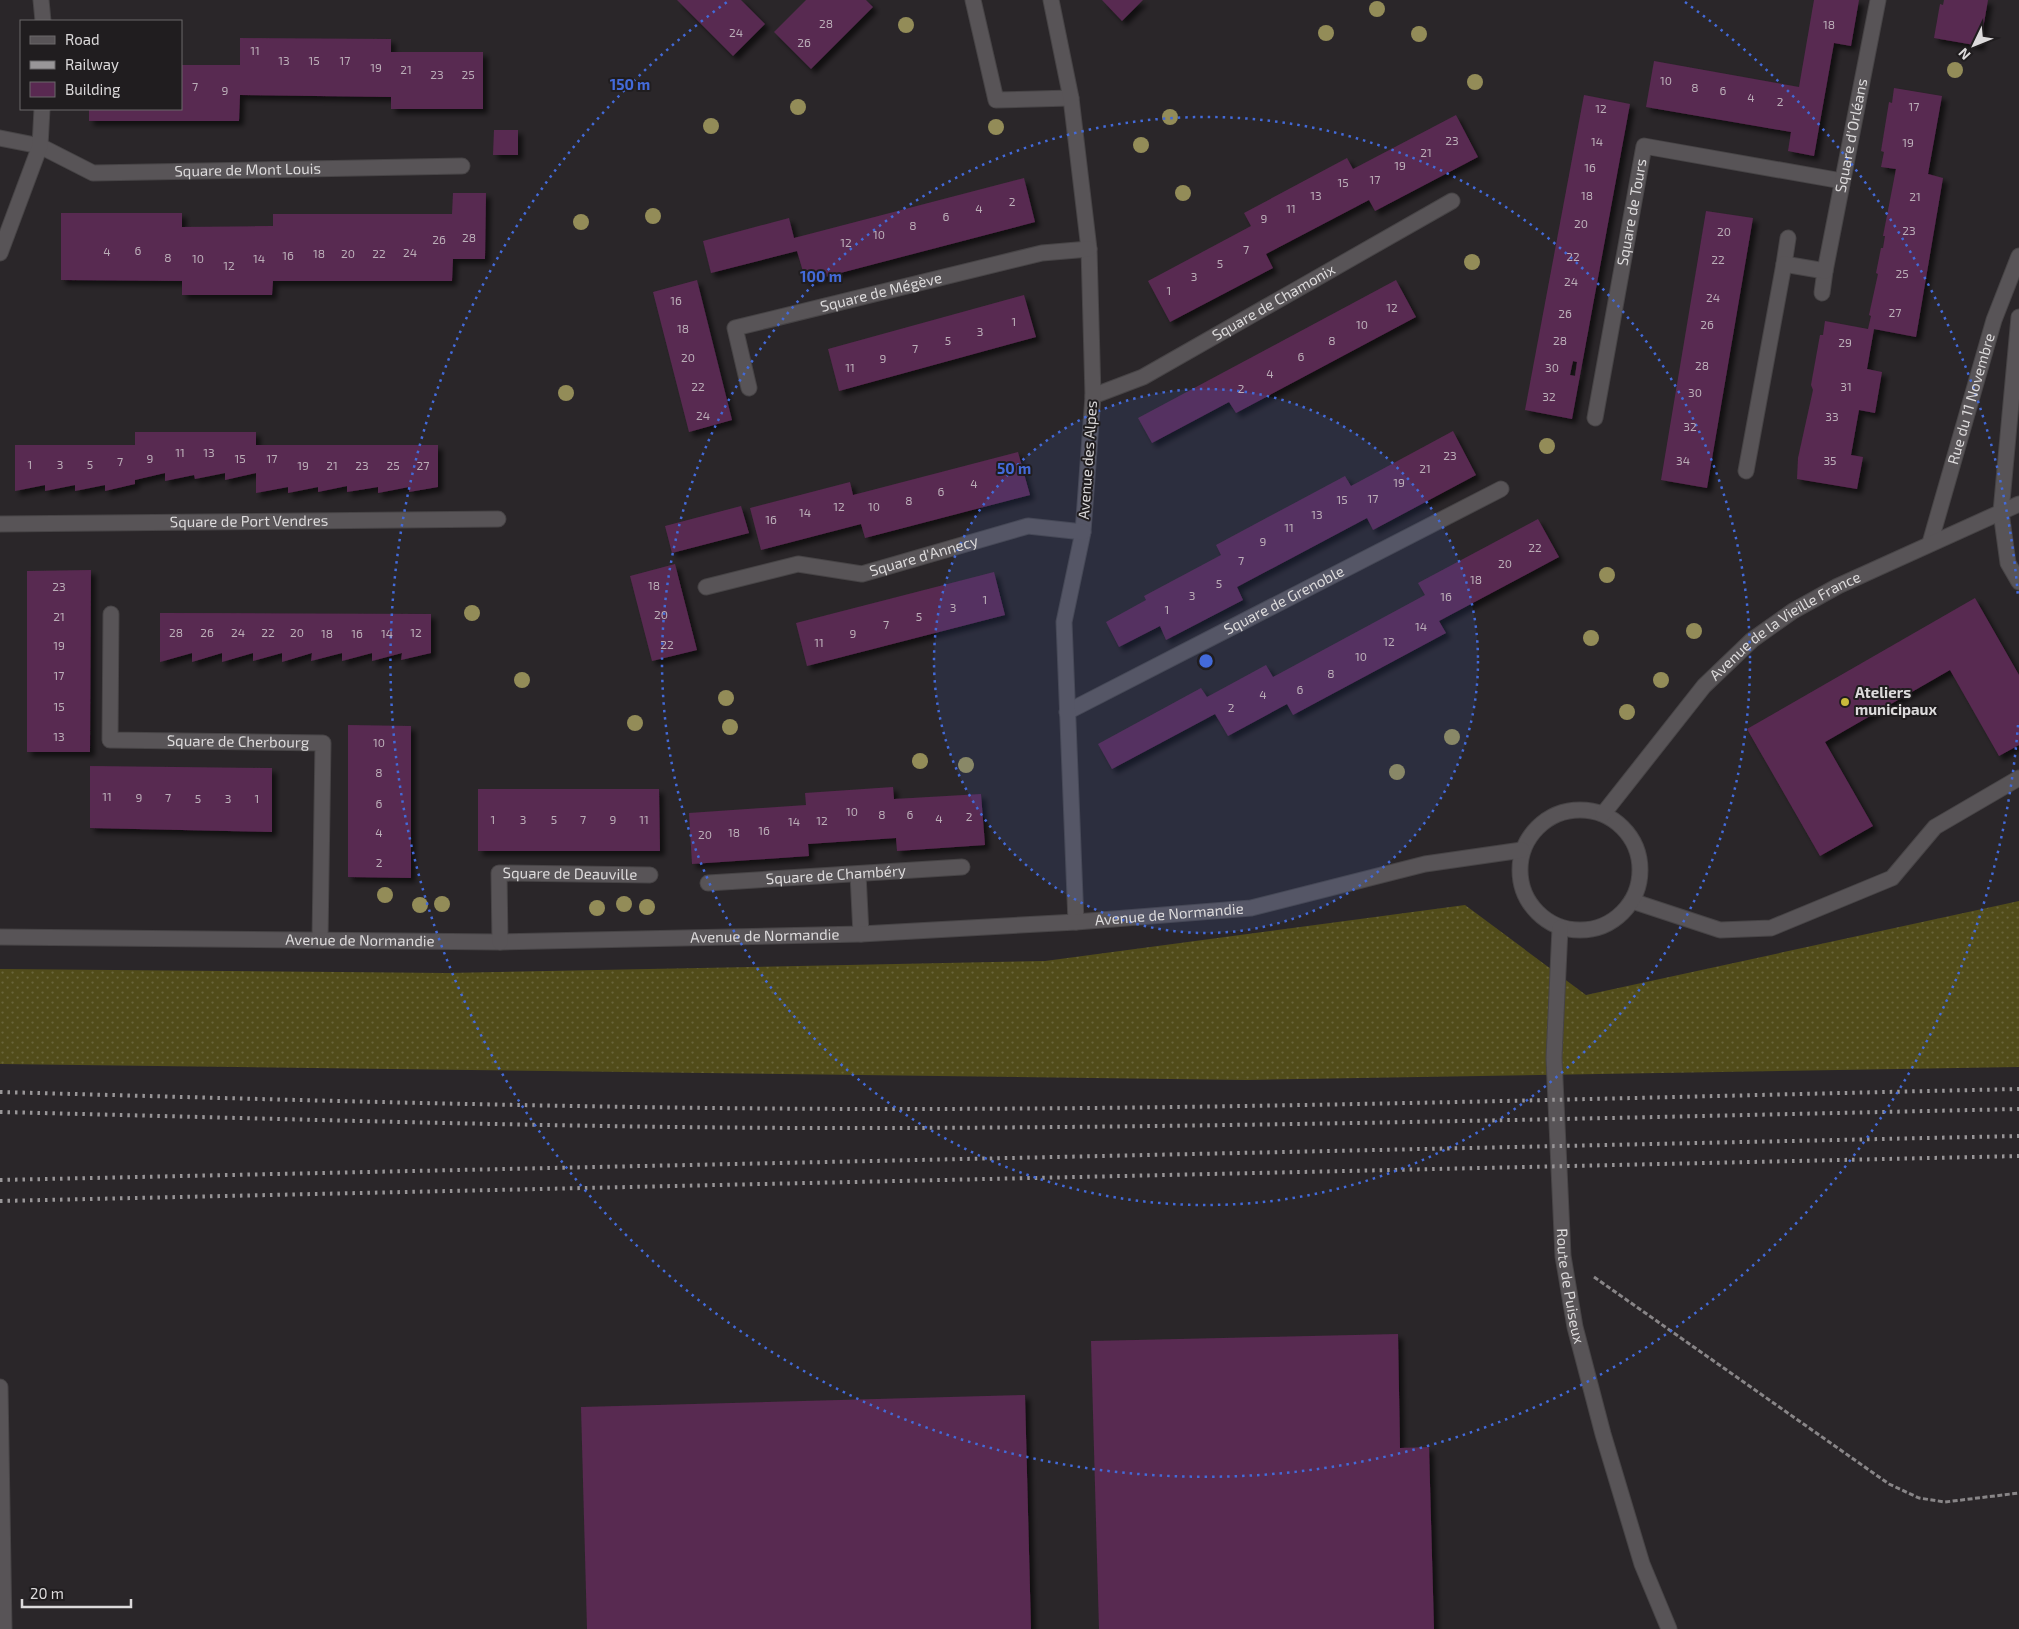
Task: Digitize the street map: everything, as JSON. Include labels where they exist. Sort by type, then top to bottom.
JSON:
[{"type":"street","points":[[41,0],[42,20]]},
{"type":"street","points":[[973,0],[996,100],[1071,98]]},
{"type":"street","name":"Avenue des Alpes","points":[[1051,0],[1071,98],[1089,249],[1093,396],[1083,532],[1064,622],[1076,922]]},
{"type":"street","name":"Square d'Orléans","points":[[1822,293],[1878,0]]},
{"type":"street","points":[[0,253],[40,146],[42,110]]},
{"type":"street","name":"Square de Mont Louis","points":[[0,138],[40,146],[92,173],[462,166]]},
{"type":"street","name":"Square de Tours","points":[[1595,418],[1644,146],[1842,181]]},
{"type":"street","name":"Square de Chamonix","points":[[1093,396],[1143,377],[1452,201]]},
{"type":"street","points":[[1746,471],[1788,238]]},
{"type":"street","name":"Square de Mégève","points":[[749,388],[735,328],[1042,253],[1089,249]]},
{"type":"street","name":"Rue du 11 Novembre","points":[[1930,543],[1994,320],[2019,256]]},
{"type":"street","points":[[1784,264],[1825,270]]},
{"type":"street","name":"Rue du 11 Novembre","points":[[2019,317],[2015,400],[2001,512],[2008,563],[2019,582]]},
{"type":"street","name":"Square de Grenoble","points":[[1067,712],[1501,489]]},
{"type":"street","name":"Avenue de la Vieille France","points":[[1603,814],[1704,686],[1752,640],[1793,611],[1838,586],[2019,504]]},
{"type":"street","name":"Square de Port Vendres","points":[[0,524],[498,519]]},
{"type":"street","name":"Square d'Annecy","points":[[706,587],[798,564],[862,574],[1028,526],[1083,532]]},
{"type":"street","name":"Square de Cherbourg","points":[[111,614],[110,740],[323,743],[320,940]]},
{"type":"street","points":[[1632,901],[1720,930],[1771,928],[1892,878],[1935,828],[2019,778]]},
{"type":"street","points":[[1584,809],[1603,814],[1621,825],[1636,848],[1640,861],[1640,882],[1632,901],[1619,917],[1601,927],[1581,931],[1560,928],[1543,919],[1530,905],[1521,888],[1519,868],[1522,850],[1532,832],[1546,819],[1564,811],[1584,809]]},
{"type":"street","name":"Avenue de Normandie","points":[[0,937],[500,942],[861,934],[1076,922],[1251,908],[1425,864],[1522,850]]},
{"type":"street","name":"Square de Chambéry","points":[[708,883],[962,867]]},
{"type":"street","name":"Square de Deauville","points":[[500,942],[500,873],[650,875]]},
{"type":"street","points":[[858,874],[861,934]]},
{"type":"street","name":"Route de Puiseux","points":[[1560,928],[1554,1058],[1564,1256],[1575,1327],[1603,1434],[1642,1564],[1669,1629]]},
{"type":"street","points":[[0,1387],[4,1629]]},
{"type":"path","points":[[1564,1256],[1889,1484],[1919,1498],[1945,1502],[2019,1493]]},
{"type":"shaded area","points":[[2019,901],[2019,1067],[1247,1080],[0,1064],[0,969],[448,973],[1045,961],[1465,905],[1586,995]]},
{"type":"building","points":[[677,0],[741,0],[765,24],[733,56]]},
{"type":"building","points":[[806,0],[866,0],[873,7],[811,69],[774,32]]},
{"type":"building","points":[[1102,0],[1143,0],[1122,21]]},
{"type":"building","points":[[1814,0],[1859,0],[1851,46],[1834,43],[1814,156],[1788,151],[1791,132],[1646,107],[1654,61],[1799,87]]},
{"type":"building","points":[[1944,0],[1988,0],[1980,46],[1934,38],[1940,4],[1943,5]]},
{"type":"building","points":[[240,38],[391,39],[391,52],[483,52],[483,109],[391,109],[391,97],[240,95],[239,121],[89,121],[89,110],[182,110],[182,65],[240,65]]},
{"type":"building","points":[[1894,88],[1942,96],[1928,174],[1943,178],[1916,337],[1874,329],[1867,369],[1882,372],[1875,413],[1859,410],[1851,455],[1863,457],[1857,489],[1797,479],[1798,458],[1813,390],[1811,385],[1820,335],[1823,335],[1825,321],[1868,329],[1871,316],[1869,315],[1878,274],[1876,273],[1881,248],[1883,248],[1885,236],[1883,236],[1896,169],[1881,167],[1884,152],[1881,151],[1889,102],[1892,103]]},
{"type":"building","points":[[1584,95],[1630,104],[1572,419],[1525,410]],"holes":[[[1573,361],[1577,362],[1575,376],[1570,375]]]},
{"type":"building","points":[[1456,115],[1478,157],[1375,211],[1369,200],[1266,254],[1273,268],[1170,322],[1148,281],[1251,226],[1244,213],[1347,158],[1353,169]]},
{"type":"building","points":[[494,130],[518,130],[518,155],[493,155]]},
{"type":"building","points":[[1024,178],[1035,222],[806,282],[797,251],[711,273],[703,241],[789,218],[794,238]]},
{"type":"building","points":[[453,193],[486,193],[485,259],[453,259],[452,281],[273,281],[272,295],[182,295],[182,281],[61,280],[61,213],[182,213],[182,227],[273,226],[273,214],[452,214]]},
{"type":"building","points":[[1706,211],[1753,218],[1707,488],[1661,480]]},
{"type":"building","points":[[697,280],[732,420],[689,432],[653,292]]},
{"type":"building","points":[[1396,280],[1416,317],[1236,413],[1229,402],[1152,443],[1138,418]]},
{"type":"building","points":[[1024,295],[1036,337],[839,391],[828,349]]},
{"type":"building","points":[[1453,431],[1476,475],[1373,530],[1367,518],[1237,587],[1243,600],[1166,640],[1160,626],[1119,647],[1106,622],[1146,600],[1144,596],[1221,555],[1216,545],[1345,476],[1351,486]]},
{"type":"building","points":[[135,432],[256,432],[256,445],[438,445],[438,487],[409,492],[409,487],[378,493],[378,487],[347,492],[347,486],[318,492],[318,487],[288,493],[288,487],[256,493],[256,473],[225,480],[225,473],[195,479],[194,475],[165,481],[165,473],[135,480],[135,484],[105,491],[105,485],[75,491],[75,485],[45,491],[45,485],[15,491],[15,445],[135,445]]},
{"type":"building","points":[[1018,452],[1030,495],[865,538],[861,524],[761,550],[750,508],[850,482],[853,495]]},
{"type":"building","points":[[741,506],[749,533],[672,553],[665,526]]},
{"type":"building","points":[[1538,519],[1559,557],[1439,621],[1446,633],[1293,715],[1287,704],[1228,736],[1215,714],[1112,769],[1098,744],[1201,688],[1207,697],[1266,665],[1273,677],[1425,595],[1418,583]]},
{"type":"building","points":[[675,564],[697,650],[652,661],[630,576]]},
{"type":"building","points":[[91,570],[90,752],[27,752],[27,571]]},
{"type":"building","points":[[994,572],[1005,615],[807,666],[796,623]]},
{"type":"building","name":"Ateliers municipaux","points":[[1975,598],[2019,675],[2019,745],[1999,756],[1950,670],[1825,742],[1873,826],[1820,856],[1747,729]]},
{"type":"building","points":[[160,613],[431,614],[431,653],[401,660],[402,653],[372,661],[372,653],[342,661],[342,653],[311,661],[312,653],[282,662],[282,653],[253,661],[253,653],[222,662],[222,653],[192,662],[192,653],[160,662]]},
{"type":"building","points":[[348,725],[411,726],[411,878],[348,877]]},
{"type":"building","points":[[90,766],[272,768],[272,832],[90,828]]},
{"type":"building","points":[[893,787],[894,799],[981,794],[985,845],[897,851],[896,838],[808,844],[809,856],[692,864],[689,813],[806,805],[805,793]]},
{"type":"building","points":[[478,789],[659,789],[660,851],[478,851]]},
{"type":"building","points":[[1398,1334],[1400,1448],[1429,1447],[1434,1629],[1099,1629],[1091,1341]]},
{"type":"building","points":[[1025,1395],[1031,1629],[587,1629],[581,1407]]},
{"type":"railway","points":[[0,1092],[558,1106],[893,1109],[1315,1105],[2019,1089]]},
{"type":"railway","points":[[0,1112],[558,1125],[893,1128],[1315,1124],[2019,1109]]},
{"type":"railway","points":[[0,1180],[2019,1136]]},
{"type":"railway","points":[[0,1201],[2019,1156]]},
{"type":"place","name":"Ateliers municipaux","points":[[1845,702]]}]
